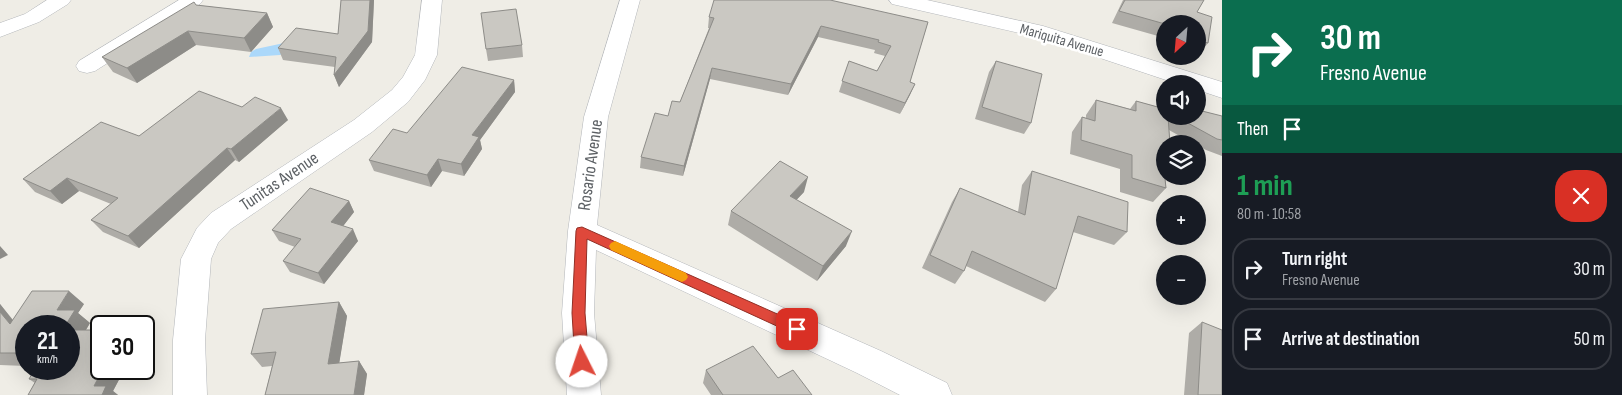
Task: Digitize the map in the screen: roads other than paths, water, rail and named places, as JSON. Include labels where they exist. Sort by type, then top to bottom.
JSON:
[{"type":"street","points":[[0,31],[32,18],[62,0]]},
{"type":"street","points":[[87,66],[193,0]]},
{"type":"street","name":"Tunitas Avenue","points":[[190,395],[189,340],[196,259],[207,236],[221,221],[363,126],[400,96],[413,80],[426,55],[432,0]]},
{"type":"street","name":"Rosario Avenue","points":[[584,395],[578,313],[582,231],[596,117],[630,0]]},
{"type":"street","name":"Mariquita Avenue","points":[[899,0],[1042,32],[1222,90]]},
{"type":"street","points":[[582,231],[869,362],[935,395]]},
{"type":"water","points":[[284,43],[286,51],[280,55],[249,57],[251,52],[256,49]]}]
